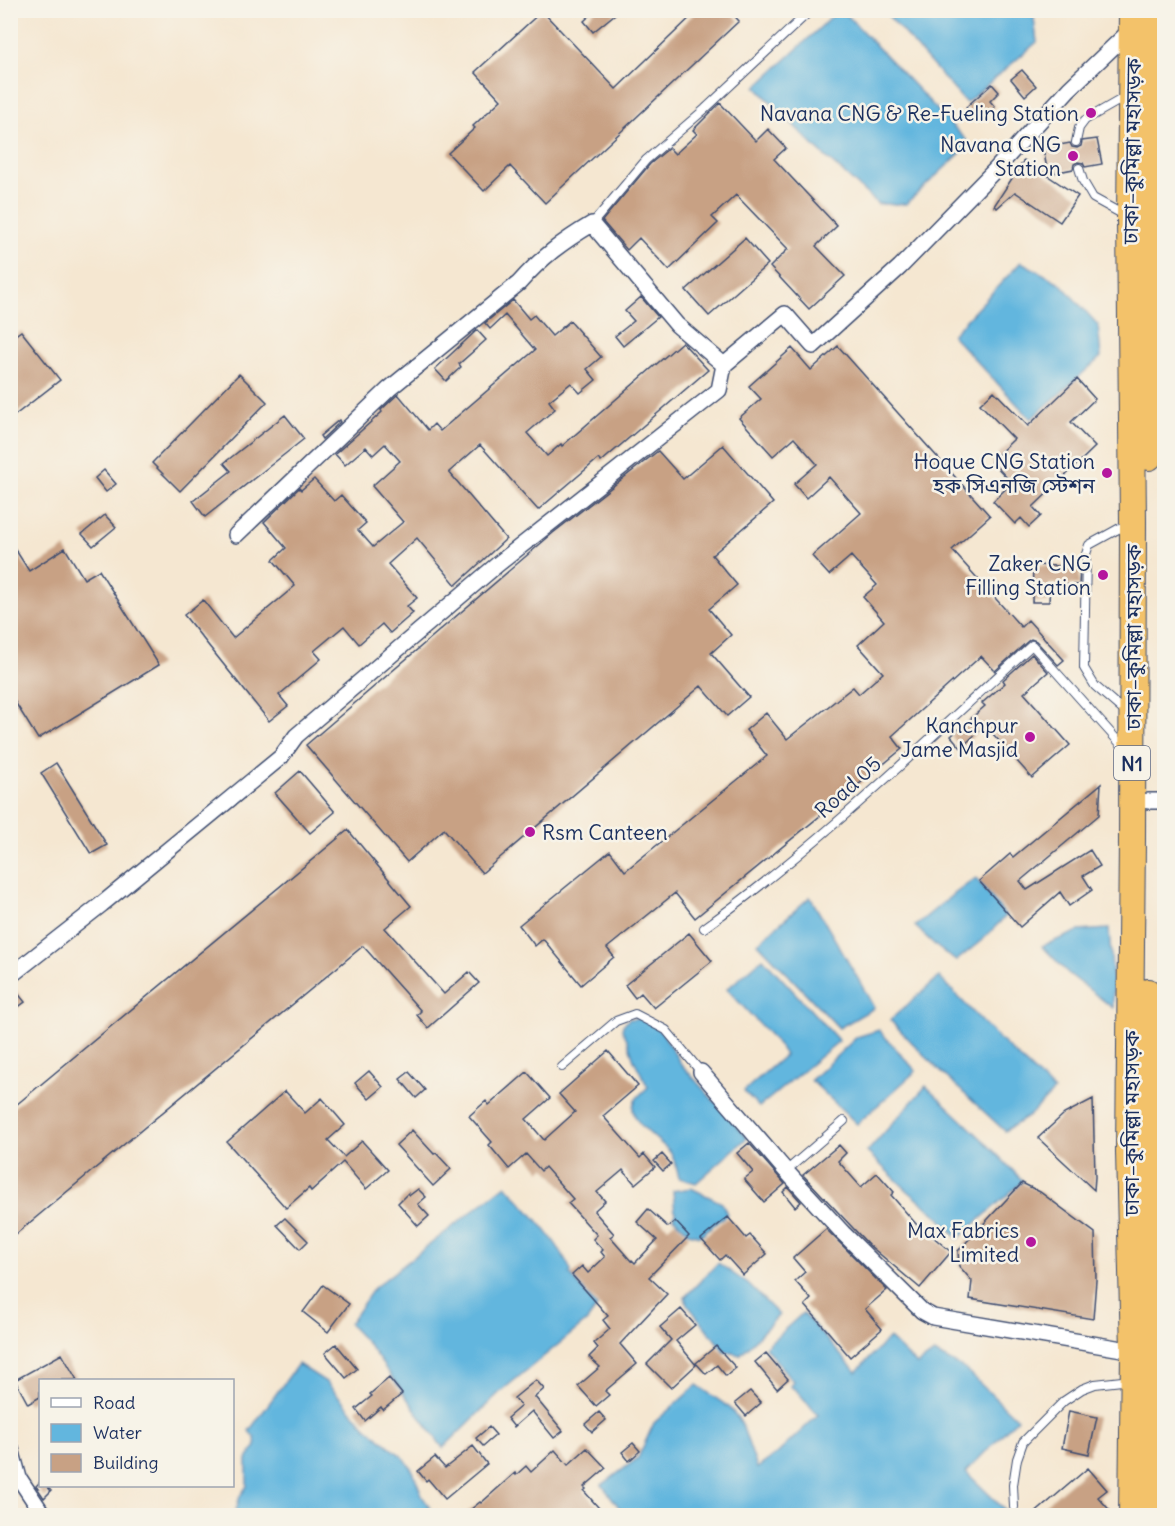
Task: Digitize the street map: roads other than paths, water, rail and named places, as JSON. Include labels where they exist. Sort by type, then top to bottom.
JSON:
[{"type":"highway","name":"ঢাকা–কুমিল্লা মহাসড়ক","points":[[1132,1515],[1150,1372],[1134,1351],[1129,1152],[1140,886],[1156,801],[1149,447],[1160,283],[1159,125],[1153,10]]},
{"type":"highway","name":"ঢাকা–কুমিল্লা মহাসড়ক","points":[[1133,19],[1130,219],[1133,521],[1132,758],[1140,886],[1157,1077],[1150,1372],[1152,1515]]},
{"type":"street","points":[[10,976],[102,904],[281,757],[296,736],[498,564],[718,390],[724,365],[785,314],[813,346],[900,267],[995,170],[1133,19]]},
{"type":"street","points":[[236,535],[389,388],[519,283],[537,263],[565,240],[592,225],[677,325],[724,365]]},
{"type":"street","points":[[701,1072],[843,1233],[922,1311],[933,1317],[1134,1351]]},
{"type":"street","points":[[10,1445],[19,1478],[44,1515]]},
{"type":"lane","points":[[592,225],[646,160],[812,10]]},
{"type":"lane","points":[[1076,142],[1079,128],[1085,120],[1132,93]]},
{"type":"lane","points":[[1079,168],[1083,181],[1093,198],[1130,219]]},
{"type":"lane","points":[[1132,718],[1095,686],[1084,668],[1086,554],[1089,545],[1133,521]]},
{"type":"lane","name":"Road 05","points":[[704,928],[740,902],[845,816],[1032,645],[1132,758]]},
{"type":"lane","points":[[562,1067],[616,1021],[635,1014],[666,1030],[701,1072]]},
{"type":"lane","points":[[786,1171],[844,1121]]},
{"type":"lane","points":[[1014,1507],[1013,1485],[1017,1459],[1023,1442],[1064,1401],[1082,1389],[1095,1384],[1150,1372]]},
{"type":"water","points":[[839,10],[843,11],[970,144],[906,204],[878,204],[816,148],[756,87]]},
{"type":"water","points":[[884,11],[1033,11],[1037,42],[966,103]]},
{"type":"water","points":[[1021,262],[1060,283],[1098,325],[1101,357],[1031,419],[952,335]]},
{"type":"water","points":[[976,878],[1006,916],[956,961],[915,926]]},
{"type":"water","points":[[810,897],[874,1008],[839,1028],[758,943]]},
{"type":"water","points":[[1109,929],[1113,1008],[1068,973],[1042,946],[1079,931]]},
{"type":"water","points":[[763,958],[839,1041],[759,1107],[744,1091],[785,1055],[778,1044],[727,989]]},
{"type":"water","points":[[939,977],[1054,1091],[1029,1116],[1005,1131],[939,1070],[890,1020]]},
{"type":"water","points":[[644,1018],[663,1034],[681,1064],[747,1138],[696,1183],[679,1178],[670,1152],[645,1129],[635,1115],[633,1108],[635,1101],[648,1087],[622,1030],[623,1025],[629,1019]]},
{"type":"water","points":[[879,1030],[916,1071],[857,1124],[811,1080],[857,1037]]},
{"type":"water","points":[[926,1086],[1023,1181],[958,1239],[940,1218],[867,1152]]},
{"type":"water","points":[[506,1185],[550,1236],[565,1259],[571,1271],[570,1274],[597,1307],[587,1321],[500,1392],[443,1448],[368,1344],[349,1324],[374,1288]]},
{"type":"water","points":[[691,1188],[722,1203],[727,1214],[700,1236],[689,1233],[673,1217],[675,1213],[673,1191]]},
{"type":"water","points":[[718,1263],[748,1284],[779,1315],[740,1355],[724,1351],[687,1304],[685,1297]]},
{"type":"water","points":[[803,1313],[856,1372],[889,1338],[917,1365],[934,1353],[965,1369],[1017,1419],[966,1472],[1008,1515],[625,1515],[602,1485],[638,1458],[654,1423],[697,1385],[730,1408],[741,1422],[757,1468],[778,1453],[818,1415],[790,1386],[793,1381],[765,1347]]},
{"type":"water","points":[[298,1364],[326,1382],[366,1427],[405,1459],[413,1471],[422,1496],[435,1515],[241,1515],[236,1510],[240,1496],[247,1486],[247,1459],[256,1446],[255,1438],[249,1431]]},
{"type":"place","name":"Navana CNG & Re-Fueling Station","points":[[1091,113]]},
{"type":"place","name":"Navana CNG Station","points":[[1073,156]]},
{"type":"place","name":"Hoque CNG Station হক সিএনজি স্টেশন","points":[[1107,473]]},
{"type":"place","name":"Zaker CNG Filling Station","points":[[1103,575]]},
{"type":"place","name":"Kanchpur Jame Masjid","points":[[1030,737]]},
{"type":"place","name":"Rsm Canteen","points":[[530,832]]},
{"type":"place","name":"Max Fabrics Limited","points":[[1031,1242]]}]
